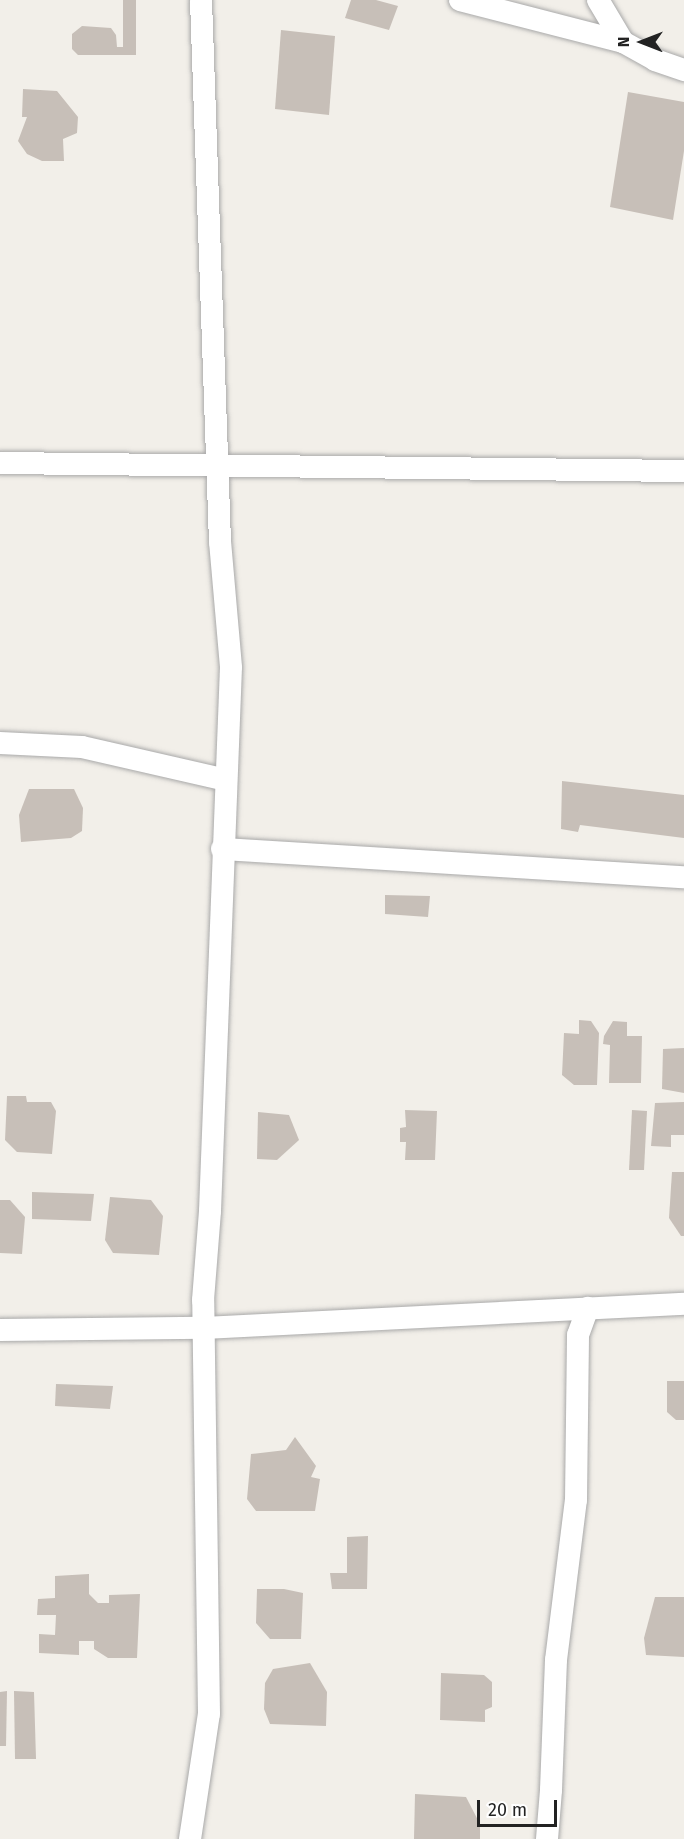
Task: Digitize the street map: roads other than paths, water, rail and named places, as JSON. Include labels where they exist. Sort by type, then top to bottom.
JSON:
[{"type":"street","points":[[190,1839],[209,1714],[204,1328],[231,667],[220,542],[201,0]]},
{"type":"street","points":[[460,0],[623,42],[655,60],[684,70]]},
{"type":"street","points":[[598,0],[623,42]]},
{"type":"street","points":[[0,463],[684,471]]},
{"type":"street","points":[[0,743],[82,747],[226,780]]},
{"type":"street","points":[[222,849],[684,877]]},
{"type":"street","points":[[0,1330],[204,1328],[684,1304]]},
{"type":"street","points":[[547,1839],[556,1660],[576,1500],[578,1335],[588,1308]]}]
